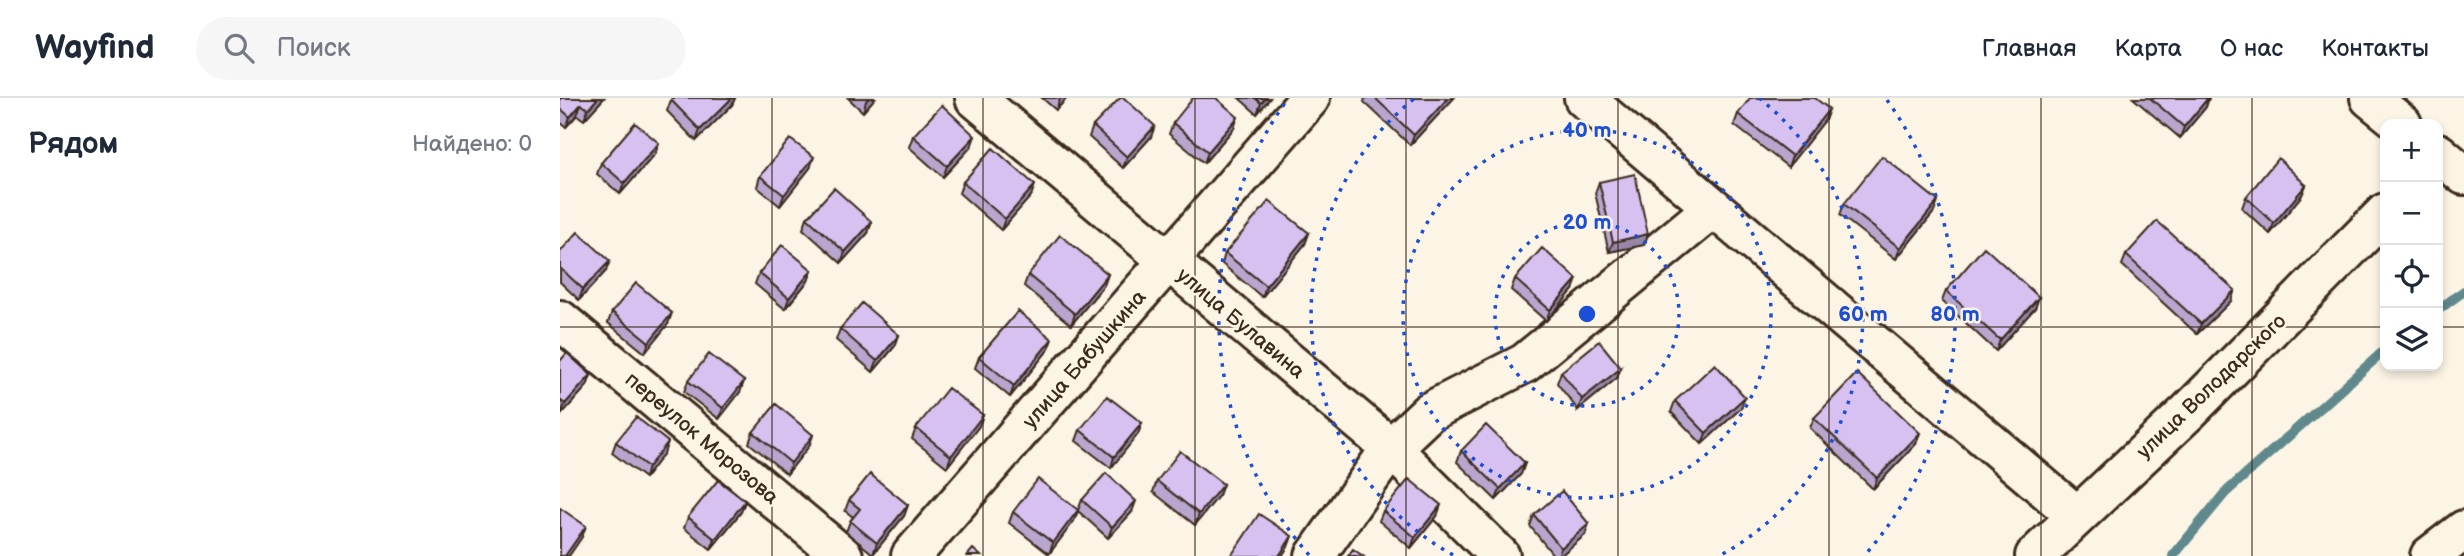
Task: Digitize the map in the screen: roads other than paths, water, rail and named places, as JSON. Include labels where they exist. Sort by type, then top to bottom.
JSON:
[{"type":"street","name":"улица Булавина","points":[[975,98],[1391,448],[1500,556]]},
{"type":"street","name":"улица Бабушкина","points":[[911,556],[1310,98]]},
{"type":"street","points":[[1584,98],[2077,515]]},
{"type":"street","points":[[2370,98],[2396,119]]},
{"type":"street","points":[[1315,556],[1391,448],[1429,412],[1525,363],[1712,209]]},
{"type":"street","name":"улица Володарского","points":[[2035,556],[2189,411],[2380,218]]},
{"type":"street","name":"переулок Морозова","points":[[560,320],[843,556]]},
{"type":"street","points":[[2430,556],[2464,530]]},
{"type":"waterway","points":[[2441,308],[2464,291]]},
{"type":"waterway","points":[[2173,556],[2225,493],[2380,354]]}]
